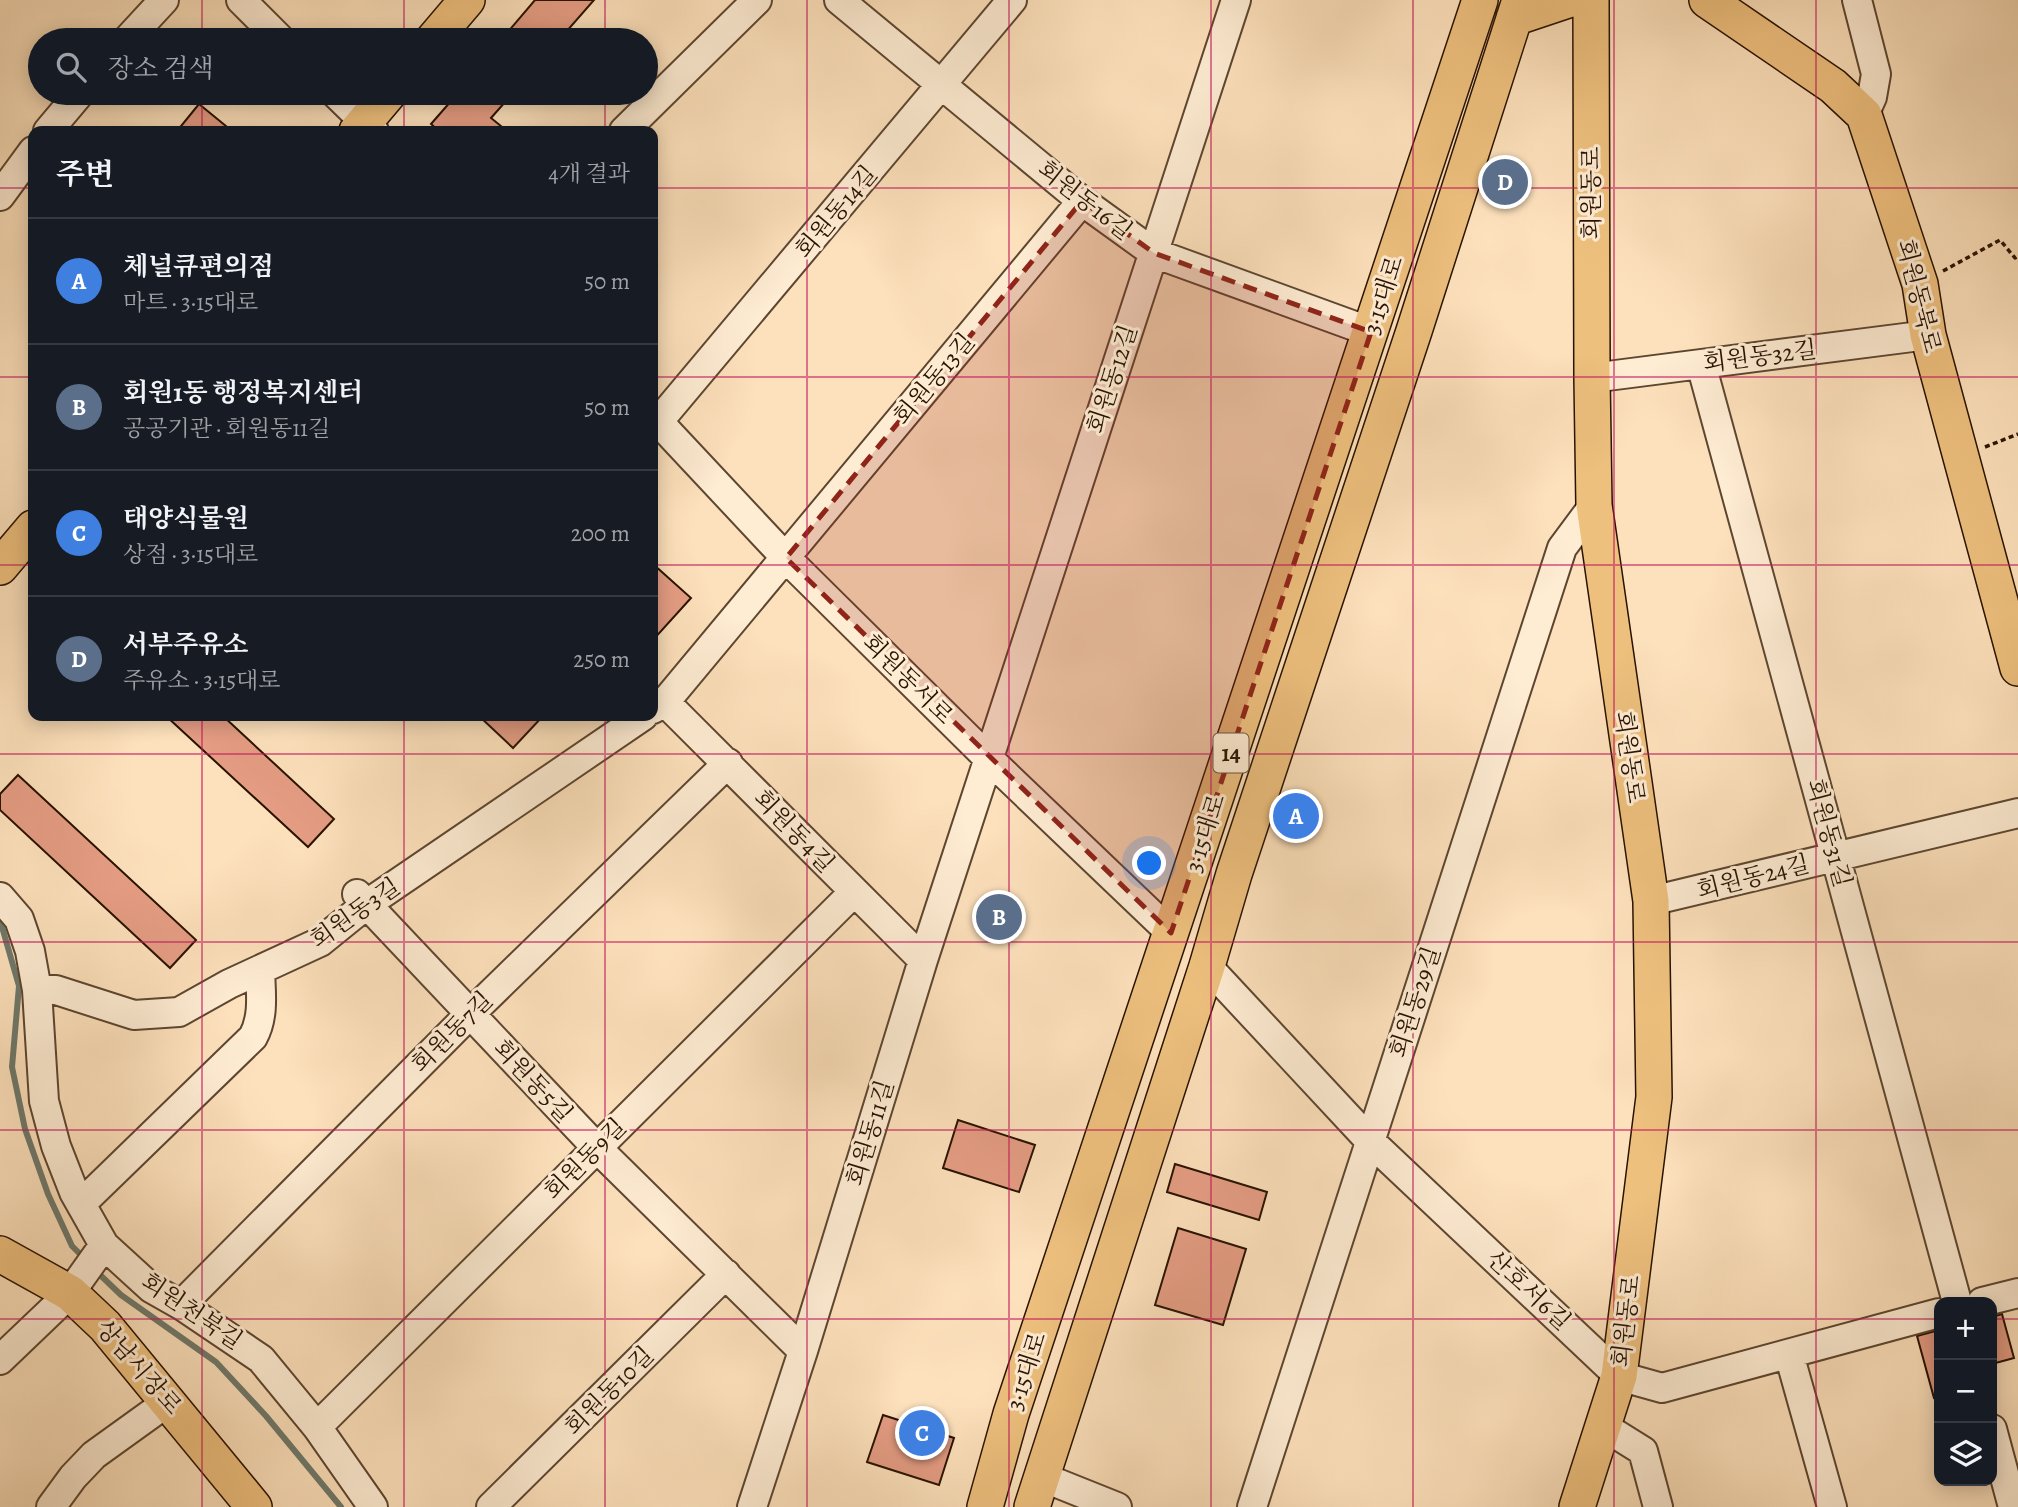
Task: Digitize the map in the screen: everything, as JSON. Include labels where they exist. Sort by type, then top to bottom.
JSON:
[{"type":"main road","points":[[443,28],[467,0]]},
{"type":"main road","name":"3·15대로","points":[[985,1507],[1011,1414],[1479,0]]},
{"type":"main road","points":[[1517,9],[1568,0]]},
{"type":"main road","name":"회원동로","points":[[1577,1507],[1619,1376],[1654,1097],[1651,901],[1594,505],[1591,378],[1591,0]]},
{"type":"main road","name":"회원동북로","points":[[1707,0],[1833,86],[1864,116],[1920,284],[1928,335],[2018,668]]},
{"type":"main road","name":"3·15대로","points":[[1037,1492],[1207,966],[1234,874],[1414,331],[1517,9]]},
{"type":"main road","points":[[366,126],[381,105]]},
{"type":"main road","points":[[0,567],[28,534]]},
{"type":"main road","name":"상남시장로","points":[[0,1254],[89,1267],[105,1325],[254,1507]]},
{"type":"street","points":[[138,28],[164,0]]},
{"type":"street","points":[[240,0],[269,28]]},
{"type":"street","points":[[658,98],[757,0]]},
{"type":"street","name":"회원동16길","points":[[839,0],[944,84],[1082,201],[1154,253],[1371,332]]},
{"type":"street","name":"회원동14길","points":[[658,417],[944,84],[1012,0]]},
{"type":"street","name":"회원동12길","points":[[989,758],[1236,0]]},
{"type":"street","points":[[1857,0],[1877,75],[1864,116]]},
{"type":"street","points":[[52,126],[70,105]]},
{"type":"street","points":[[345,105],[363,126]]},
{"type":"street","points":[[629,126],[650,105]]},
{"type":"street","points":[[0,196],[28,158]]},
{"type":"street","name":"회원동13길","points":[[786,558],[1082,201]]},
{"type":"street","name":"회원동32길","points":[[1591,378],[1928,335]]},
{"type":"street","name":"회원동31길","points":[[1700,364],[1956,1297]]},
{"type":"street","name":"회원동서로","points":[[658,421],[786,558],[1171,933]]},
{"type":"street","name":"회원동29길","points":[[1252,1507],[1563,548],[1594,505]]},
{"type":"street","name":"회원동3길","points":[[658,703],[786,558]]},
{"type":"street","name":"회원동4길","points":[[658,713],[728,763],[923,960]]},
{"type":"street","name":"회원동3길","points":[[37,990],[56,990],[134,1015],[179,1012],[229,984],[320,942],[362,899],[635,721]]},
{"type":"street","name":"회원동11길","points":[[752,1507],[989,758]]},
{"type":"street","name":"회원동7길","points":[[181,1305],[470,1014],[728,763]]},
{"type":"street","name":"회원동24길","points":[[1651,901],[2018,813]]},
{"type":"street","name":"회원동9길","points":[[317,1427],[855,892]]},
{"type":"street","name":"회원천북길","points":[[0,897],[19,919],[30,951],[37,990],[44,1101],[56,1146],[81,1204],[89,1267],[151,1288],[261,1359],[317,1427],[373,1507]]},
{"type":"street","name":"회원동5길","points":[[362,899],[597,1148],[803,1351]]},
{"type":"street","name":"산호서6길","points":[[1207,966],[1370,1141],[1619,1376],[1662,1388],[1934,1314]]},
{"type":"street","points":[[81,1204],[253,1037],[261,1014],[260,971]]},
{"type":"street","points":[[0,1360],[89,1267]]},
{"type":"street","name":"회원동10길","points":[[491,1507],[726,1274]]},
{"type":"street","points":[[1997,1298],[2018,1293]]},
{"type":"street","points":[[1789,1354],[1832,1507]]},
{"type":"street","points":[[51,1507],[72,1477],[94,1455],[169,1401]]},
{"type":"street","points":[[1603,1426],[1643,1451],[1658,1507]]},
{"type":"street","points":[[1997,1448],[2013,1507]]},
{"type":"street","points":[[1037,1492],[1117,1507]]},
{"type":"path","points":[[1920,284],[2000,240],[2015,258],[2018,256]]},
{"type":"path","points":[[1962,461],[1977,450],[2018,434]]},
{"type":"highlighted area","points":[[1082,201],[1154,253],[1371,332],[1171,933],[786,558]]},
{"type":"building","points":[[535,0],[594,0],[570,28],[511,28]]},
{"type":"building","points":[[200,105],[226,126],[181,126]]},
{"type":"building","points":[[448,105],[502,105],[491,118],[501,126],[431,124]]},
{"type":"building","points":[[658,568],[691,598],[658,634]]},
{"type":"building","points":[[171,721],[228,721],[334,819],[308,847]]},
{"type":"building","points":[[484,721],[538,721],[513,748]]},
{"type":"building","points":[[18,775],[196,940],[170,968],[0,810],[0,794]]},
{"type":"building","points":[[958,1120],[1035,1145],[1019,1192],[943,1168]]},
{"type":"building","points":[[1175,1164],[1267,1192],[1259,1220],[1167,1192]]},
{"type":"building","points":[[1178,1228],[1246,1249],[1223,1325],[1155,1305]]},
{"type":"building","points":[[2002,1314],[2014,1358],[1997,1363],[1997,1360],[1997,1316]]},
{"type":"building","points":[[1934,1331],[1934,1398],[1917,1336]]},
{"type":"building","points":[[883,1415],[954,1438],[939,1485],[867,1462]]},
{"type":"waterway","points":[[0,920],[19,986],[12,1067],[25,1129],[48,1194],[72,1246],[85,1259]]},
{"type":"waterway","points":[[95,1270],[121,1295],[216,1362],[266,1416],[341,1507]]},
{"type":"place","name":"서부주유소","points":[[1505,182]]},
{"type":"place","name":"체널큐편의점","points":[[1296,816]]},
{"type":"place","name":"회원1동 행정복지센터","points":[[999,917]]},
{"type":"place","name":"태양식물원","points":[[922,1433]]}]
